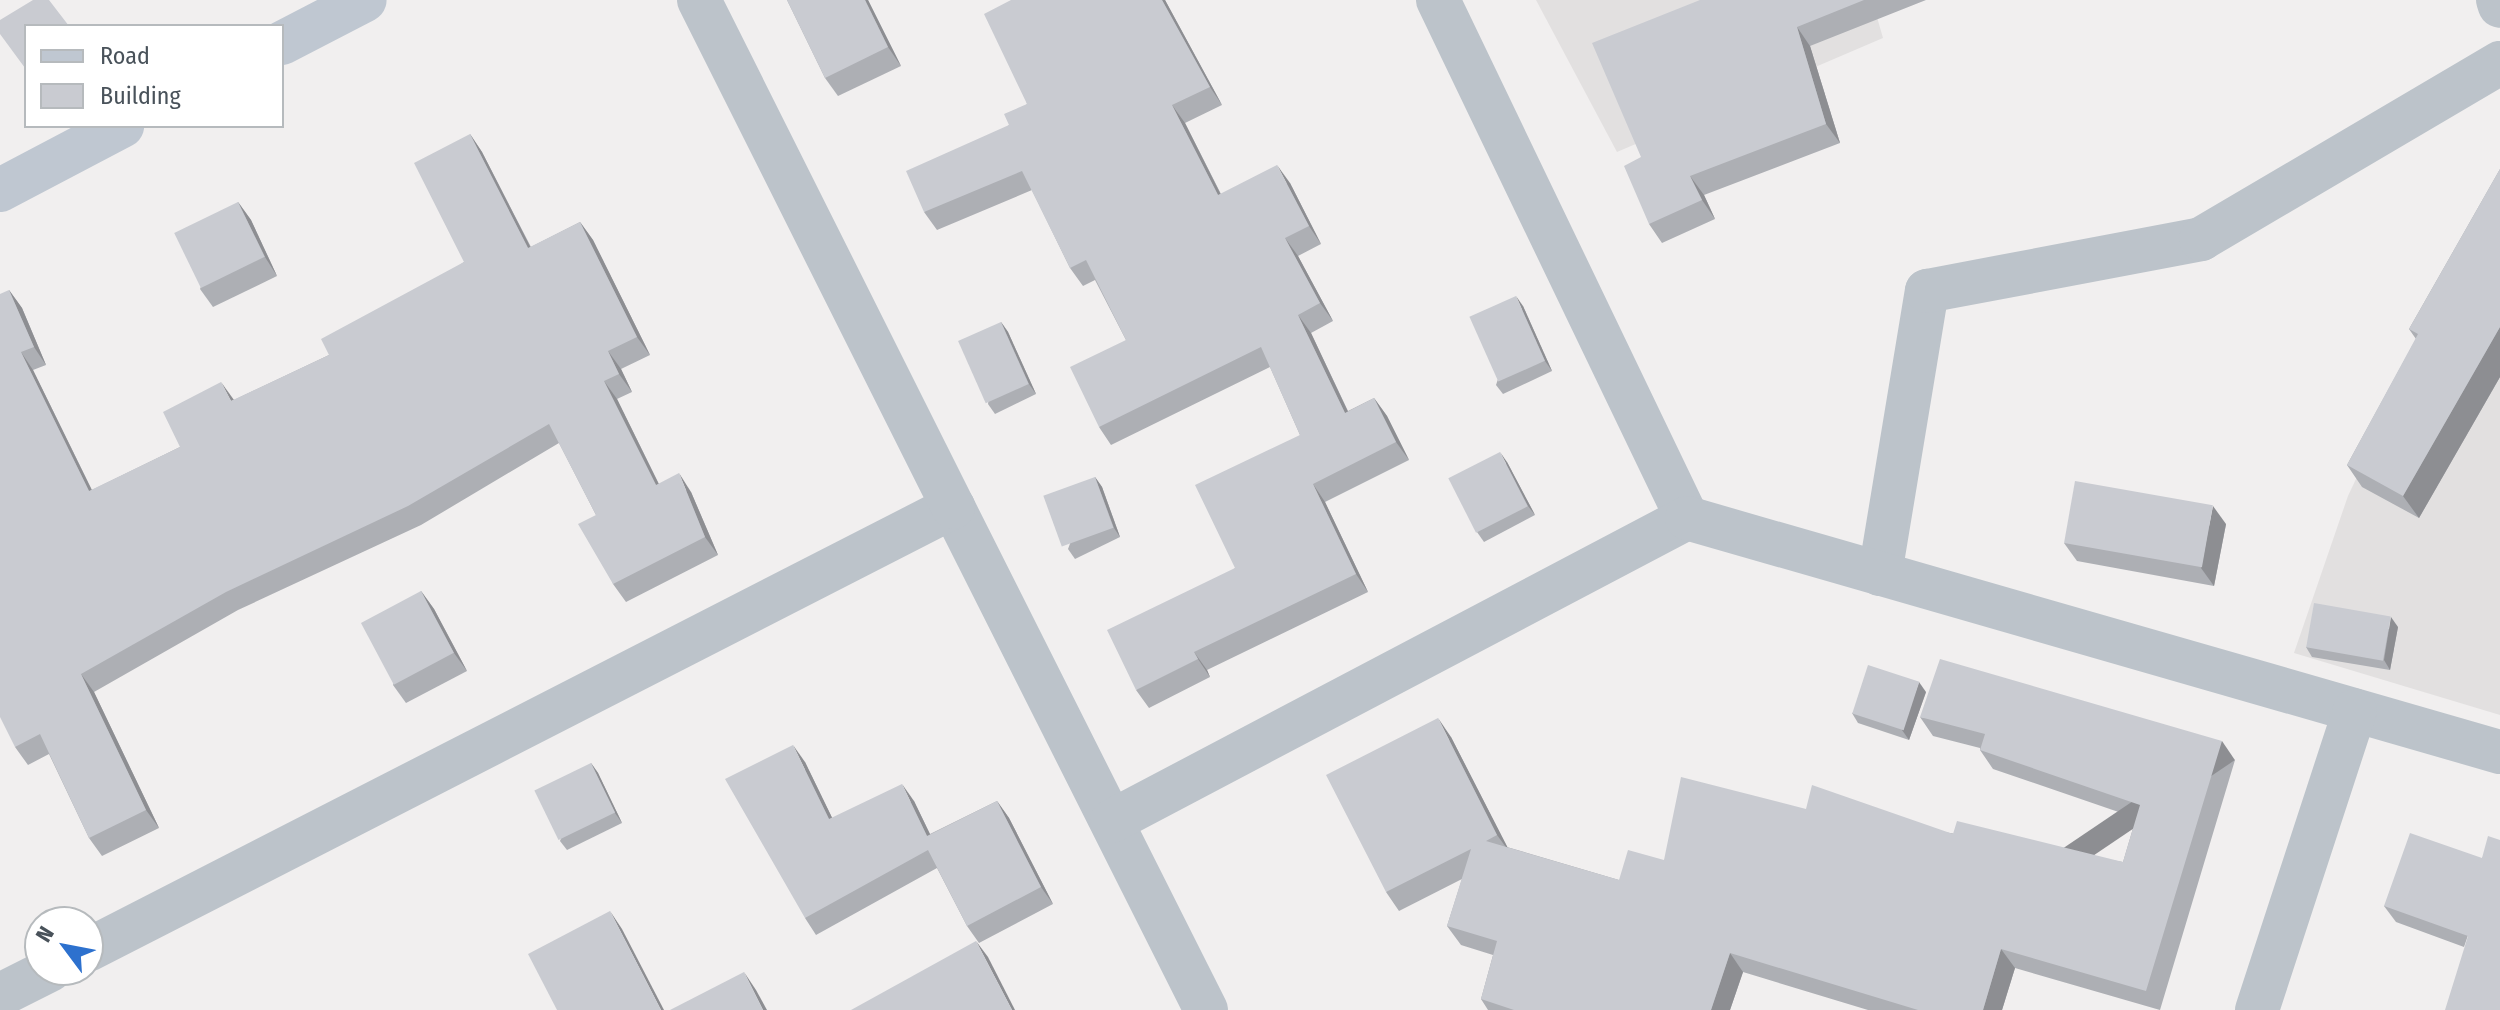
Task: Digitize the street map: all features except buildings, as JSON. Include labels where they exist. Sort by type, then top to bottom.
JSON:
[{"type":"street","points":[[284,42],[365,0]]},
{"type":"street","points":[[699,0],[1206,1010]]},
{"type":"street","points":[[1438,0],[1687,518]]},
{"type":"street","points":[[2498,0],[2500,6]]},
{"type":"street","points":[[1880,574],[1927,291],[2201,239],[2500,63]]},
{"type":"street","points":[[0,190],[118,128]]},
{"type":"street","points":[[104,942],[953,507]]},
{"type":"street","points":[[1112,821],[1687,518],[2500,752]]},
{"type":"street","points":[[2257,1010],[2355,711]]},
{"type":"street","points":[[0,995],[24,983]]},
{"type":"shaded area","points":[[1536,0],[1872,0],[1883,38],[1617,152]]},
{"type":"shaded area","points":[[2500,173],[2500,715],[2294,653],[2348,496]]}]
